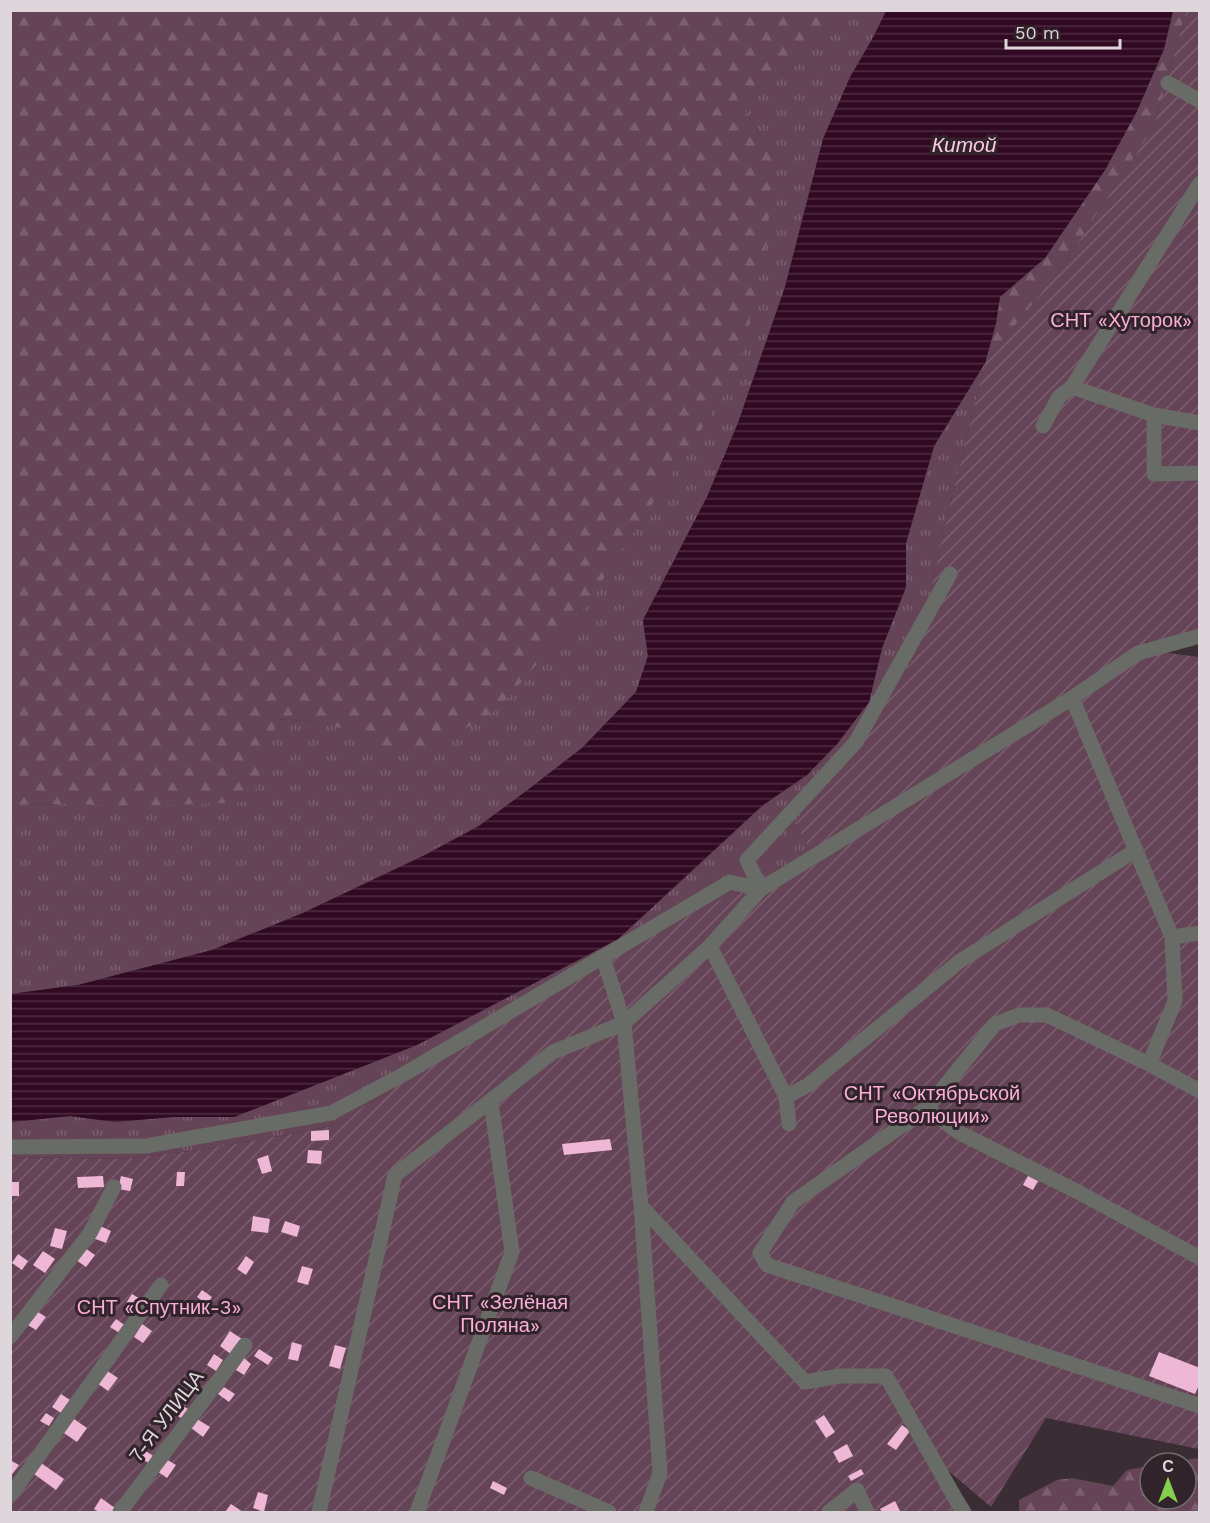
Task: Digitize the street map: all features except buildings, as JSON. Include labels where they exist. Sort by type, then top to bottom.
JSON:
[{"type":"street","points":[[1168,83],[1200,101]]},
{"type":"street","points":[[1043,426],[1059,397],[1072,387],[1200,183]]},
{"type":"street","points":[[1072,387],[1154,415],[1200,423]]},
{"type":"street","points":[[1154,415],[1154,474],[1200,473]]},
{"type":"street","points":[[761,889],[747,860],[856,742],[950,574]]},
{"type":"street","points":[[320,1512],[395,1175],[553,1052],[624,1023],[710,946],[761,889],[1072,698],[1138,653],[1200,636]]},
{"type":"street","points":[[1072,698],[1172,937],[1175,1001],[1149,1064]]},
{"type":"street","points":[[786,1097],[808,1085],[960,961],[1136,850]]},
{"type":"street","points":[[10,1147],[146,1146],[331,1113],[406,1073],[730,882],[761,889]]},
{"type":"street","points":[[1172,937],[1200,933]]},
{"type":"street","points":[[710,946],[786,1097],[789,1124]]},
{"type":"street","points":[[603,957],[624,1023],[641,1206],[660,1473],[646,1512]]},
{"type":"street","points":[[1200,1091],[1047,1015],[1019,1015],[995,1024],[927,1108],[793,1202],[760,1253],[767,1265],[1200,1406]]},
{"type":"street","points":[[417,1512],[512,1252],[491,1102]]},
{"type":"street","points":[[927,1108],[958,1132],[1200,1258]]},
{"type":"street","points":[[10,1337],[90,1233],[114,1187]]},
{"type":"street","points":[[641,1206],[804,1382],[840,1376],[886,1376],[963,1512]]},
{"type":"street","points":[[10,1496],[161,1285]]},
{"type":"street","name":"7-Я УЛИЦА","points":[[120,1512],[245,1345]]},
{"type":"street","points":[[531,1478],[609,1512]]},
{"type":"street","points":[[830,1512],[857,1490],[867,1512]]},
{"type":"green space","points":[[10,11],[855,11],[792,68],[737,98],[773,156],[767,243],[737,375],[580,614],[498,709],[423,754],[371,742],[328,723],[278,719],[251,802],[143,806],[11,805]]},
{"type":"green space","points":[[854,11],[886,11],[823,139],[785,287],[738,423],[707,497],[643,620],[648,656],[636,692],[582,748],[479,826],[425,855],[303,913],[212,950],[78,985],[11,994],[10,805],[65,804],[277,719],[328,723],[371,742],[580,614],[640,519],[773,156],[737,98],[792,68]]},
{"type":"green space","points":[[1173,11],[1186,11],[1154,127],[1060,270],[985,363],[996,323],[1000,296],[1045,258],[1105,170],[1137,111],[1164,49]]},
{"type":"green space","points":[[1186,11],[1199,11],[1199,637],[1146,642],[1147,650],[1199,657],[1199,1449],[1046,1418],[991,1507],[945,1468],[973,1512],[11,1512],[11,1157],[121,1159],[207,1149],[333,1126],[605,957],[730,895],[769,892],[818,863],[795,823],[917,655],[941,542],[985,363],[1060,270],[1154,127]]},
{"type":"green space","points":[[985,363],[941,542],[917,655],[795,823],[818,862],[605,957],[333,1126],[207,1149],[121,1159],[11,1157],[11,1122],[70,1116],[115,1122],[172,1117],[234,1117],[417,1045],[618,939],[763,805],[807,775],[837,744],[869,702],[882,648],[906,587],[906,543],[934,446]]},
{"type":"green space","points":[[1198,1459],[1200,1462],[1199,1512],[1019,1512],[1019,1500],[1057,1480],[1072,1478],[1113,1486],[1127,1470],[1138,1468],[1138,1511],[1198,1511]]},
{"type":"water","name":"Китой","points":[[886,11],[1173,11],[1164,49],[1137,111],[1105,170],[1045,258],[1000,297],[996,323],[985,363],[934,446],[906,543],[906,587],[882,648],[869,702],[837,744],[807,775],[763,805],[618,939],[417,1045],[234,1117],[172,1117],[115,1122],[70,1116],[11,1122],[11,994],[78,985],[212,950],[303,913],[425,855],[479,826],[582,748],[636,692],[648,656],[643,620],[707,497],[738,423],[785,287],[823,139],[850,77]]},
{"type":"park label","name":"СНТ «Хуторок»","points":[[1121,320]]},
{"type":"park label","name":"СНТ «Октябрьской Революции»","points":[[932,1104]]},
{"type":"park label","name":"СНТ «Спутник-3»","points":[[159,1307]]},
{"type":"park label","name":"СНТ «Зелёная Поляна»","points":[[500,1314]]}]
